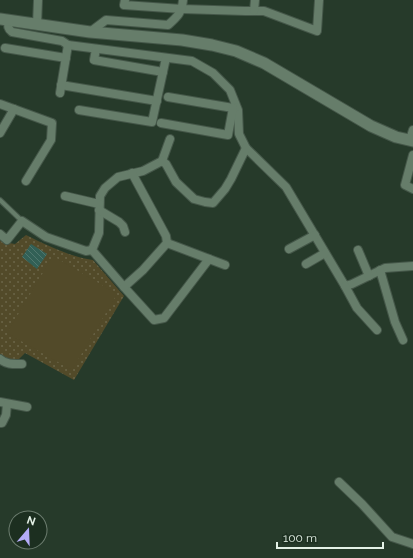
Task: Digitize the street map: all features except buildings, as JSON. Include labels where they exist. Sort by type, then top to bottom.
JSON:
[{"type":"street","points":[[36,25],[38,0]]},
{"type":"street","points":[[124,0],[124,5],[182,9],[264,11],[317,31],[319,0]]},
{"type":"street","points":[[90,32],[106,20],[168,25],[176,18],[182,9],[183,0]]},
{"type":"street","points":[[254,11],[255,0]]},
{"type":"street","points":[[4,20],[90,32],[182,40],[236,51],[264,63],[370,126],[396,137],[412,137]]},
{"type":"street","points":[[4,20],[12,32],[62,41],[68,45],[192,61],[213,73],[230,90],[235,107],[238,110],[239,134],[246,148],[286,187],[357,308],[377,330]]},
{"type":"street","points":[[68,45],[61,89],[157,102]]},
{"type":"street","points":[[5,48],[66,58]]},
{"type":"street","points":[[96,48],[94,60],[163,72]]},
{"type":"street","points":[[79,110],[152,122],[166,58]]},
{"type":"street","points":[[168,97],[235,107]]},
{"type":"street","points":[[0,104],[52,123],[51,140],[26,181]]},
{"type":"street","points":[[161,123],[228,135],[235,107]]},
{"type":"street","points":[[0,133],[14,109]]},
{"type":"street","points":[[92,250],[99,233],[100,196],[105,188],[118,177],[143,171],[162,161],[170,139]]},
{"type":"street","points":[[162,161],[166,164],[176,182],[194,199],[213,203],[231,179],[246,148]]},
{"type":"street","points":[[413,155],[406,185],[413,189]]},
{"type":"street","points":[[124,287],[143,270],[167,243],[166,236],[132,173]]},
{"type":"street","points":[[65,196],[99,207],[119,222],[125,232]]},
{"type":"street","points":[[0,234],[7,240],[22,221],[46,238],[86,251],[92,250]]},
{"type":"street","points":[[289,249],[314,235]]},
{"type":"street","points":[[167,243],[225,265]]},
{"type":"street","points":[[92,250],[154,320],[164,318],[209,258]]},
{"type":"street","points":[[358,250],[370,276]]},
{"type":"street","points":[[306,264],[325,253]]},
{"type":"street","points":[[345,286],[385,268],[413,266]]},
{"type":"street","points":[[380,270],[395,322],[403,340]]},
{"type":"street","points":[[0,360],[12,364],[22,364]]},
{"type":"street","points":[[0,423],[2,423],[6,415],[3,403],[27,406]]},
{"type":"street","points":[[339,482],[362,504],[392,537],[413,544]]},
{"type":"lane","points":[[0,200],[22,221]]},
{"type":"shaded area","points":[[26,235],[50,247],[93,260],[124,296],[74,380],[25,353],[16,362],[0,357],[0,240],[15,244]]},
{"type":"shaded area","points":[[53,256],[117,294],[72,370],[7,333]]}]
